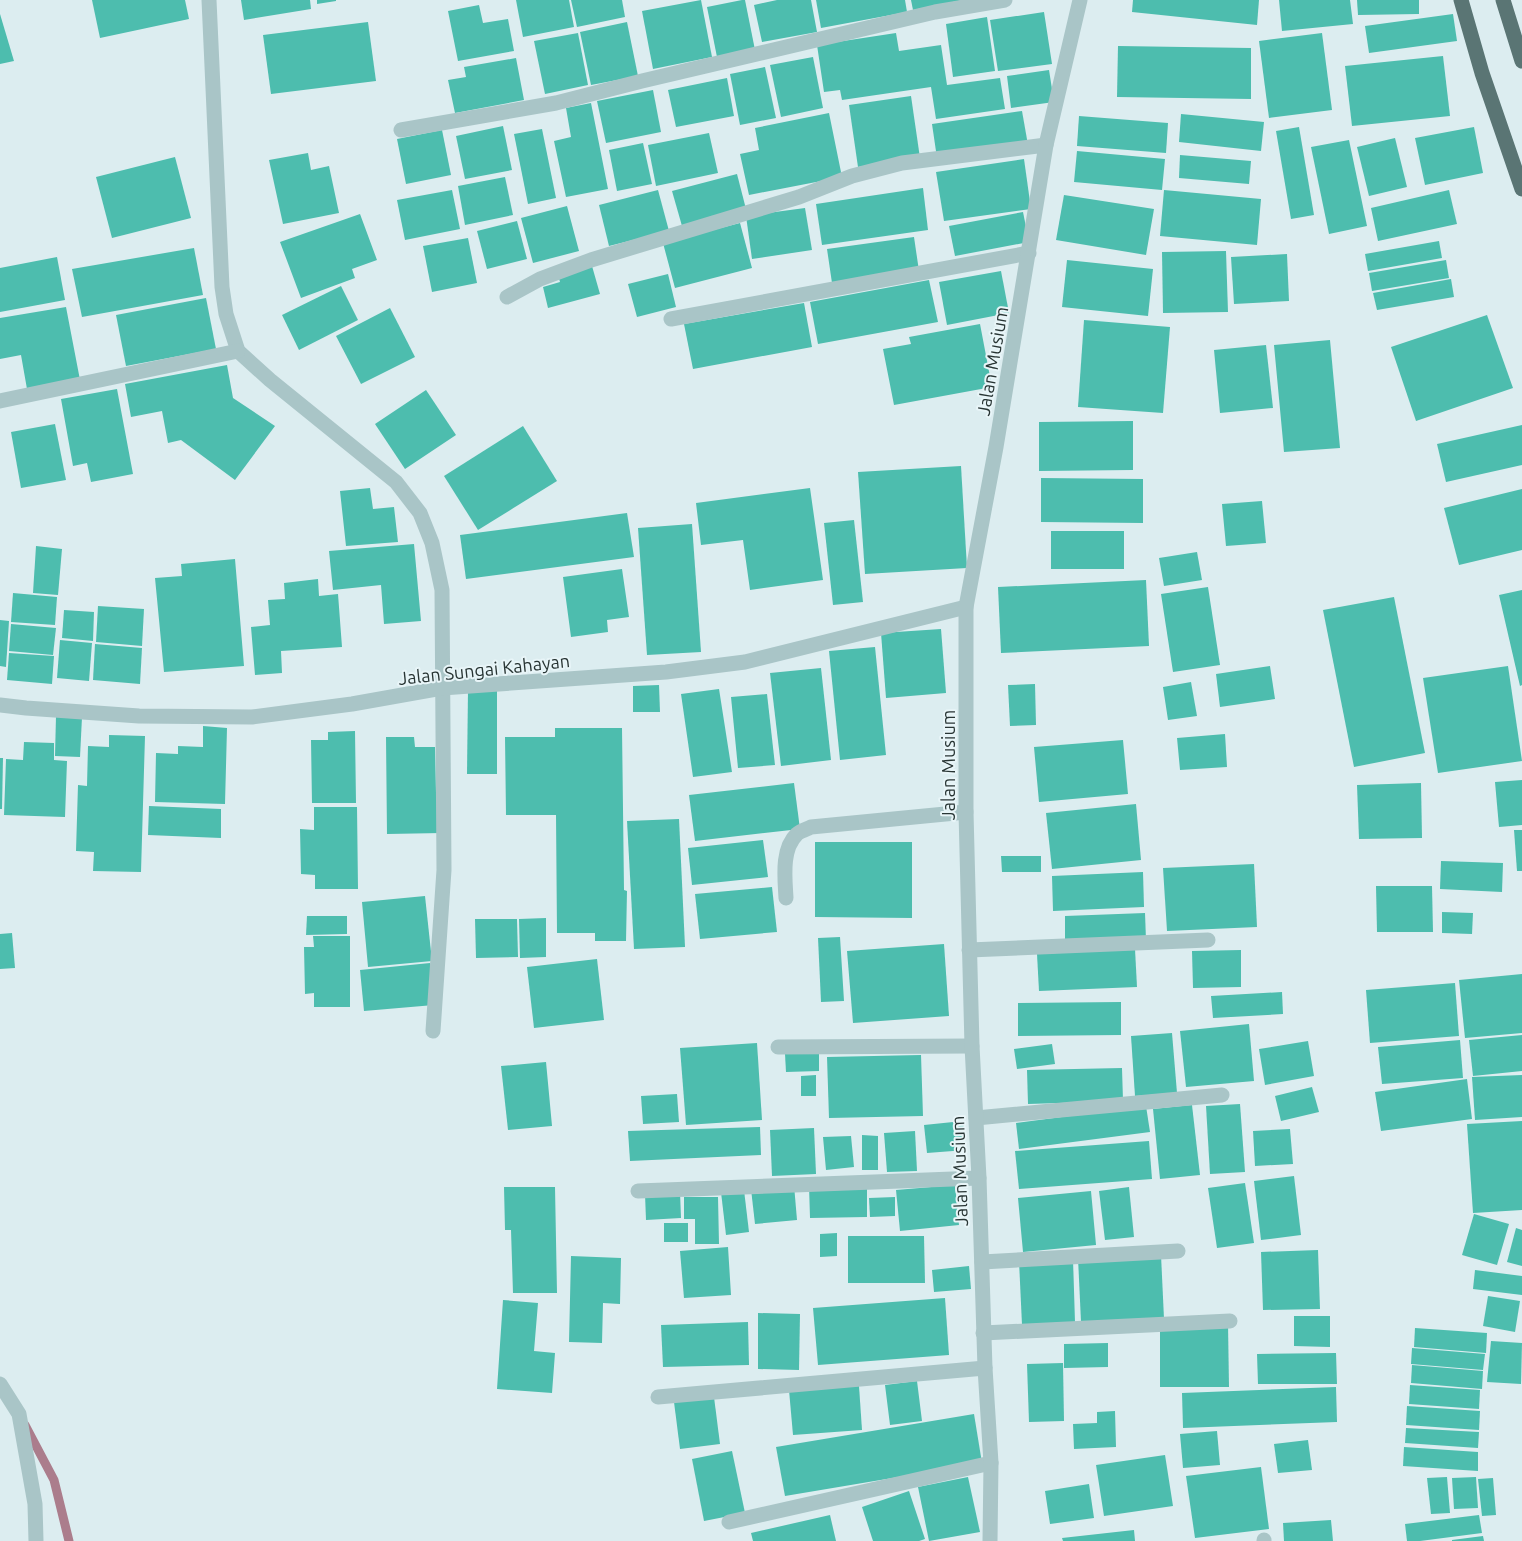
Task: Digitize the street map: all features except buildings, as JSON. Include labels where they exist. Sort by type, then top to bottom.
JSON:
[{"type":"main road","points":[[1461,0],[1482,73],[1522,189]]},
{"type":"main road","points":[[1504,0],[1522,61]]},
{"type":"street","points":[[209,0],[222,287],[226,314],[238,351],[270,380],[396,482],[420,513],[432,544],[442,590],[444,870],[434,1031]]},
{"type":"street","points":[[401,130],[556,103],[935,12],[1005,0]]},
{"type":"street","name":"Jalan Musium","points":[[990,1541],[991,1463],[985,1368],[979,1178],[972,1046],[966,812],[966,607],[996,447],[1046,145],[1080,0]]},
{"type":"street","points":[[506,297],[540,279],[591,260],[799,197],[852,176],[902,163],[1046,145]]},
{"type":"street","points":[[671,319],[1029,253]]},
{"type":"street","points":[[0,401],[238,351]]},
{"type":"street","name":"Jalan Sungai Kahayan","points":[[0,705],[139,716],[252,717],[352,704],[442,688],[666,672],[745,662],[966,607]]},
{"type":"street","points":[[786,898],[784,870],[788,849],[797,833],[811,827],[966,812]]},
{"type":"street","points":[[970,950],[1208,940]]},
{"type":"street","points":[[778,1047],[972,1046]]},
{"type":"street","points":[[976,1118],[1222,1095]]},
{"type":"street","points":[[638,1191],[979,1178]]},
{"type":"street","points":[[982,1262],[1178,1251]]},
{"type":"street","points":[[984,1333],[1230,1320]]},
{"type":"street","points":[[658,1396],[985,1368]]},
{"type":"street","points":[[0,1384],[19,1414],[35,1504],[36,1541]]},
{"type":"street","points":[[729,1522],[991,1463]]},
{"type":"waterway","points":[[25,1425],[54,1480],[69,1541]]}]
